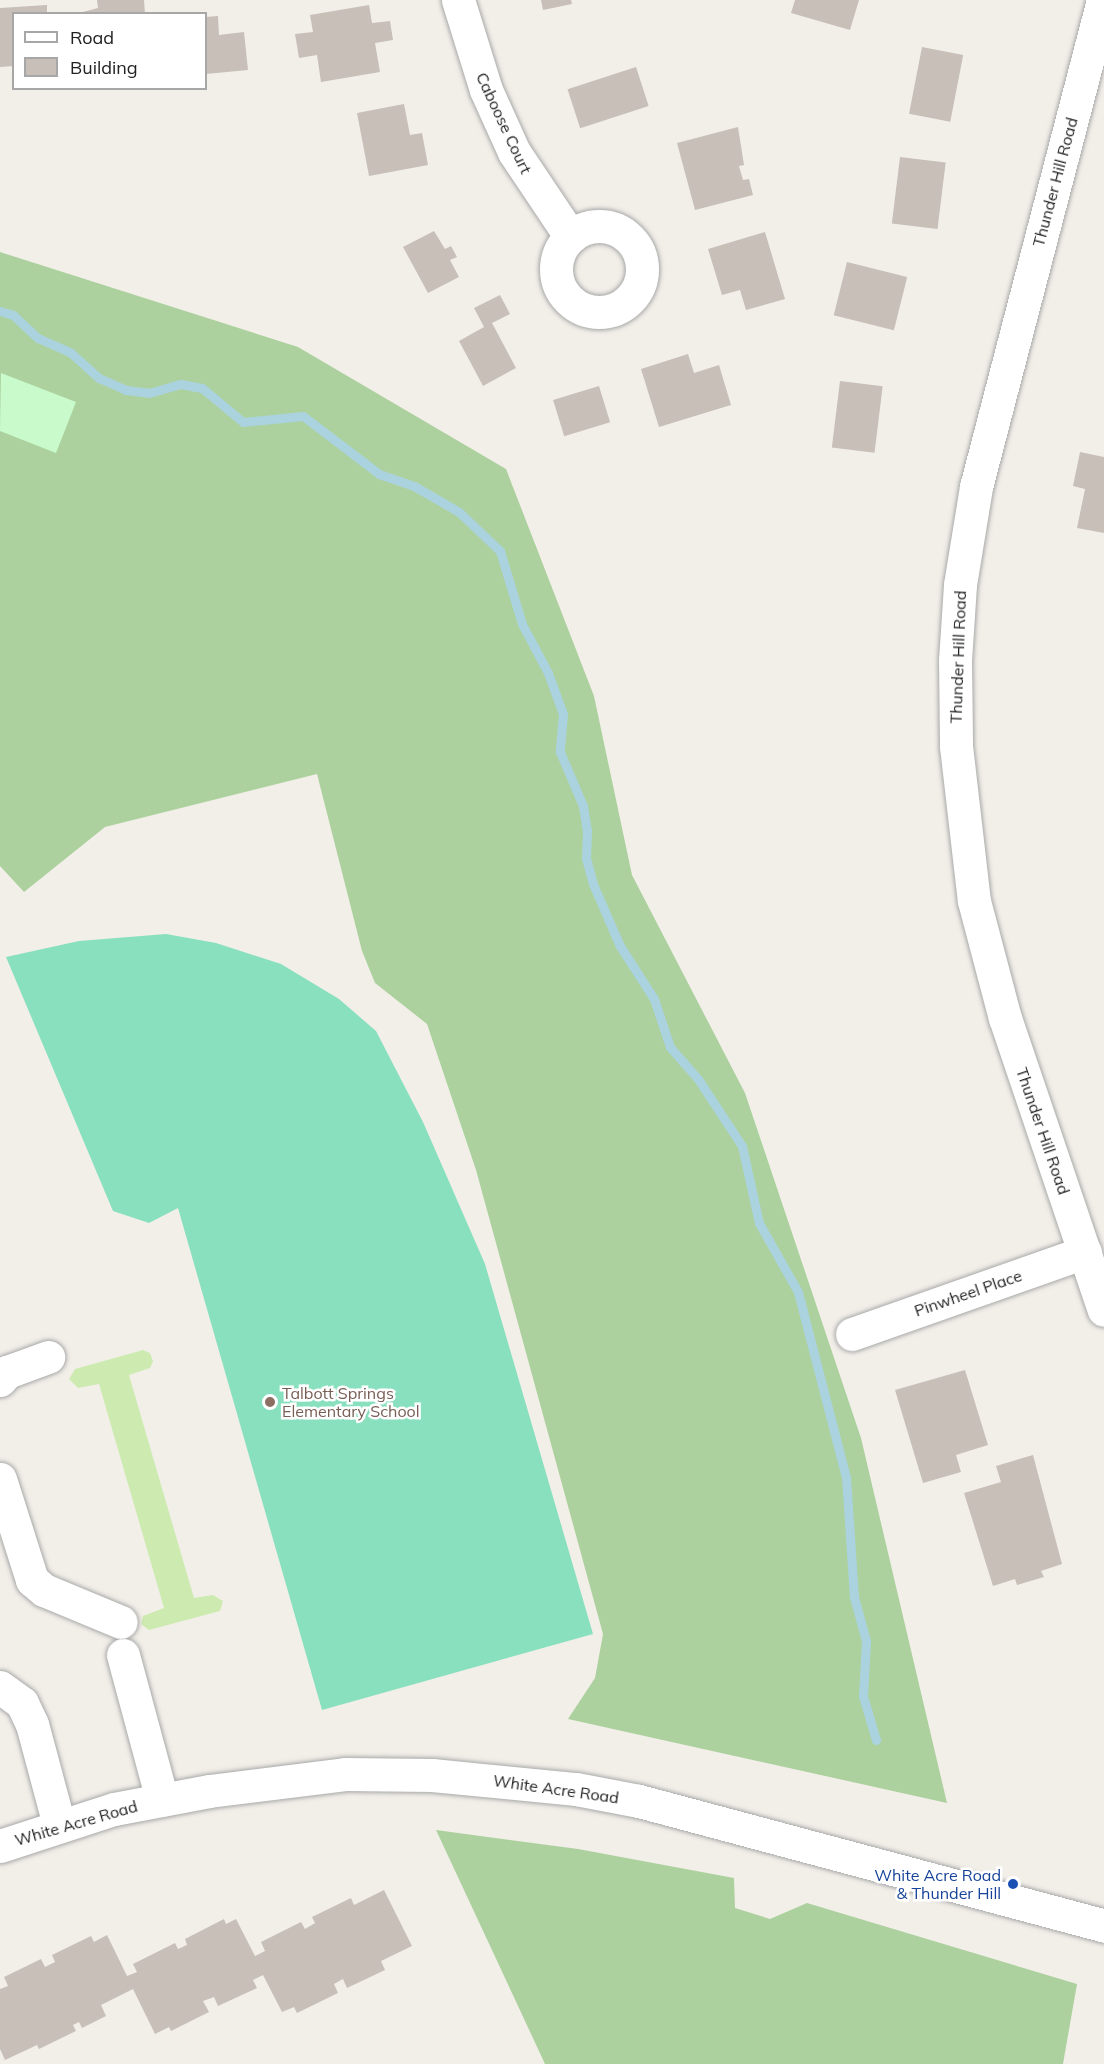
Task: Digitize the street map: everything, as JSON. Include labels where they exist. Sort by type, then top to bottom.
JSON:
[{"type":"street","name":"Caboose Court","points":[[458,0],[486,90],[514,152],[571,237]]},
{"type":"street","name":"Thunder Hill Road","points":[[1103,0],[976,488],[960,585],[955,660],[956,757],[974,901],[1005,1018],[1104,1310]]},
{"type":"street","name":"Pinwheel Place","points":[[852,1334],[1085,1252]]},
{"type":"street","points":[[0,1380],[7,1372],[48,1357]]},
{"type":"street","points":[[0,1479],[32,1580],[44,1590],[121,1622]]},
{"type":"street","points":[[123,1655],[162,1800]]},
{"type":"street","points":[[0,1687],[22,1703],[32,1724],[59,1825]]},
{"type":"street","name":"White Acre Road","points":[[0,1846],[59,1825],[162,1800],[345,1774],[432,1775],[576,1789],[800,1842],[1104,1926]]},
{"type":"green space","points":[[0,252],[298,347],[506,469],[594,696],[632,875],[745,1093],[861,1438],[947,1803],[568,1719],[595,1678],[603,1634],[476,1170],[427,1024],[375,983],[362,951],[317,774],[105,827],[24,892],[0,866]]},
{"type":"green space","points":[[1,373],[76,402],[56,453],[0,431]]},
{"type":"green space","points":[[166,934],[216,943],[281,964],[339,999],[376,1031],[423,1122],[485,1264],[593,1634],[322,1710],[178,1208],[149,1223],[113,1211],[6,957],[79,941]]},
{"type":"green space","points":[[143,1350],[150,1353],[153,1361],[150,1368],[129,1375],[194,1598],[213,1595],[223,1601],[220,1611],[149,1630],[141,1624],[143,1616],[164,1608],[99,1384],[78,1388],[69,1379],[75,1369]]},
{"type":"green space","points":[[436,1830],[578,1849],[734,1878],[735,1908],[770,1919],[807,1903],[1077,1984],[1063,2064],[545,2064]]},
{"type":"building","points":[[97,0],[144,0],[145,12],[83,12],[98,8]]},
{"type":"building","points":[[541,0],[571,0],[572,4],[543,10]]},
{"type":"building","points":[[795,0],[859,0],[850,30],[791,13]]},
{"type":"building","points":[[47,5],[47,12],[12,12],[12,66],[0,67],[0,8]]},
{"type":"building","points":[[369,5],[372,23],[390,21],[393,40],[375,43],[380,72],[321,82],[317,55],[299,58],[295,34],[313,32],[310,15]]},
{"type":"building","points":[[218,16],[219,35],[244,32],[248,70],[207,74],[207,17]]},
{"type":"building","points":[[922,47],[963,55],[950,122],[909,114]]},
{"type":"building","points":[[636,67],[649,106],[580,128],[568,89]]},
{"type":"building","points":[[404,104],[410,135],[422,133],[428,165],[369,176],[357,113]]},
{"type":"building","points":[[738,127],[744,165],[739,166],[743,180],[749,179],[753,195],[695,210],[677,143]]},
{"type":"building","points":[[900,157],[946,163],[937,229],[892,224]]},
{"type":"building","points":[[434,231],[445,249],[451,246],[457,257],[450,260],[459,277],[428,293],[403,247]]},
{"type":"building","points":[[765,232],[785,299],[746,310],[740,290],[722,295],[708,249]]},
{"type":"building","points":[[847,262],[907,277],[894,330],[834,315]]},
{"type":"building","points":[[500,295],[510,314],[492,323],[516,368],[483,386],[459,341],[484,327],[474,308]]},
{"type":"building","points":[[688,354],[694,373],[719,365],[731,405],[659,427],[641,369]]},
{"type":"building","points":[[840,381],[883,386],[875,453],[832,448]]},
{"type":"building","points":[[599,386],[610,422],[564,436],[553,400]]},
{"type":"building","points":[[1080,452],[1104,457],[1104,533],[1077,528],[1085,489],[1073,486]]},
{"type":"building","points":[[965,1370],[988,1445],[956,1455],[961,1472],[923,1483],[895,1390]]},
{"type":"building","points":[[1033,1455],[1062,1564],[1041,1571],[1044,1577],[1017,1585],[1015,1579],[993,1586],[964,1493],[1001,1482],[996,1466]]},
{"type":"building","points":[[384,1890],[412,1946],[381,1961],[385,1970],[347,1988],[343,1979],[334,1984],[338,1993],[297,2013],[294,2007],[282,2012],[263,1975],[253,1980],[257,1988],[218,2006],[214,1997],[203,2001],[209,2012],[171,2031],[169,2027],[155,2034],[133,1989],[101,2005],[106,2016],[82,2028],[79,2022],[73,2025],[76,2031],[39,2049],[37,2045],[5,2060],[0,2049],[0,1989],[8,1986],[4,1977],[41,1959],[45,1967],[55,1962],[52,1955],[91,1936],[94,1942],[107,1935],[127,1976],[137,1972],[133,1964],[175,1943],[178,1949],[187,1945],[185,1939],[224,1919],[226,1924],[236,1919],[255,1956],[265,1951],[261,1942],[301,1922],[305,1929],[315,1923],[312,1917],[351,1898],[354,1905]]},
{"type":"waterway","points":[[0,311],[13,315],[38,338],[71,353],[99,378],[126,390],[149,393],[181,384],[202,388],[243,422],[303,416],[379,474],[414,486],[459,512],[500,551],[522,624],[548,673],[563,714],[560,752],[583,806],[587,831],[586,858],[593,884],[620,946],[654,999],[670,1047],[698,1079],[742,1146],[759,1223],[798,1292],[846,1477],[854,1597],[866,1641],[863,1696],[876,1740]]},
{"type":"place","name":"Talbott Springs Elementary School","points":[[270,1402]]},
{"type":"place","name":"White Acre Road & Thunder Hill","points":[[1013,1884]]}]
